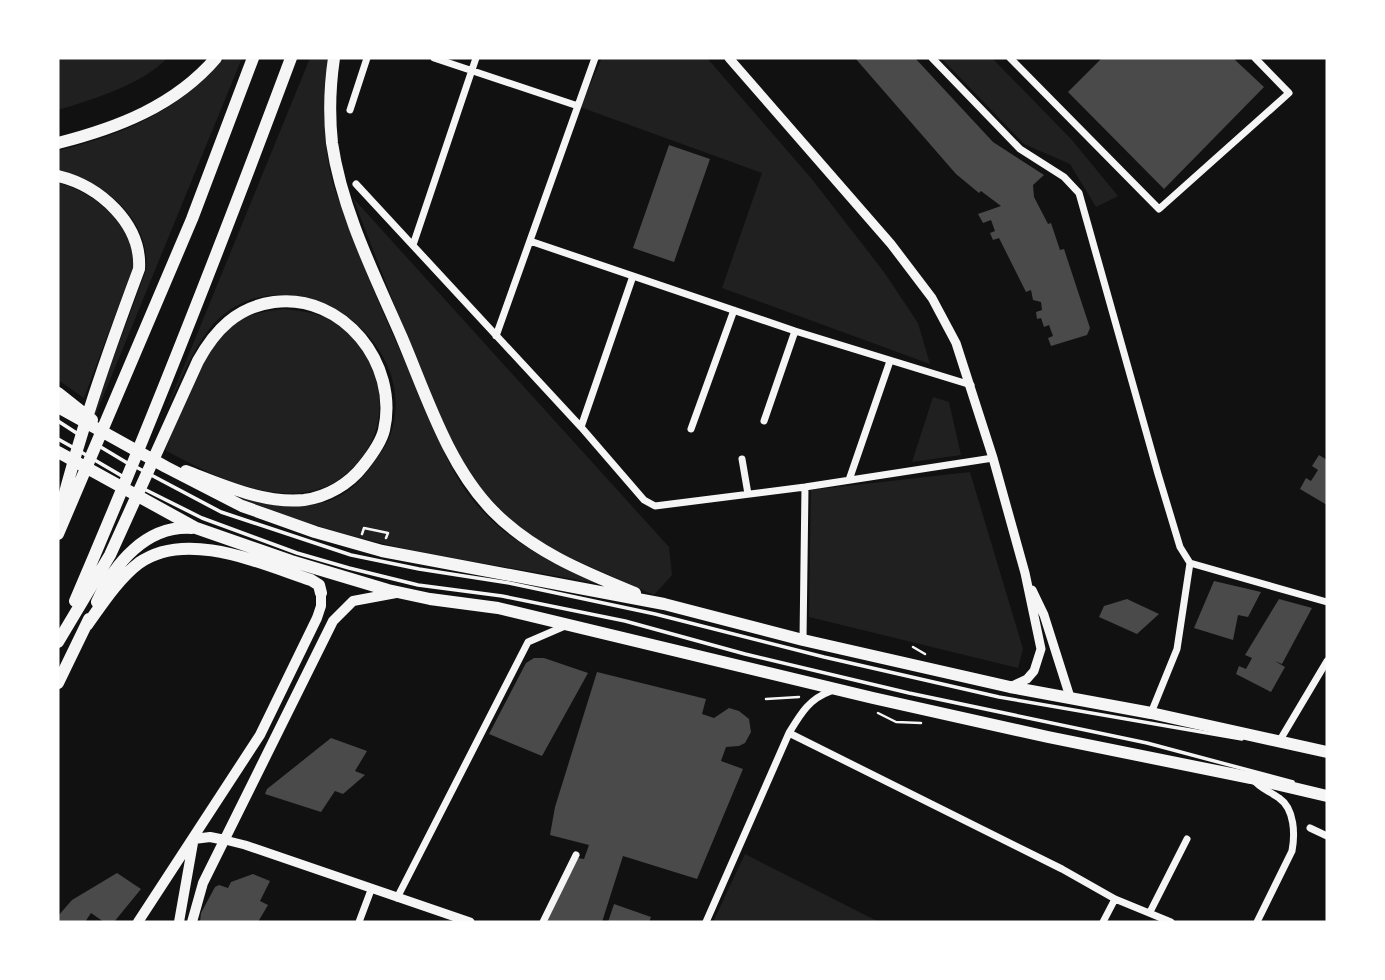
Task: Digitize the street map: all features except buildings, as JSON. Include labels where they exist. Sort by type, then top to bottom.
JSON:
[{"type":"highway","points":[[58,143],[115,127],[149,111],[181,90],[216,58]]},
{"type":"highway","points":[[63,515],[114,404],[192,219],[253,58]]},
{"type":"highway","points":[[58,641],[151,421],[291,58]]},
{"type":"highway","points":[[334,58],[331,87],[332,142],[343,187],[366,255],[435,415],[469,483],[507,524],[548,554],[602,580],[664,604]]},
{"type":"highway","points":[[58,176],[75,180],[96,192],[111,205],[131,230],[140,256],[139,270],[94,391],[74,456],[58,534]]},
{"type":"highway","points":[[58,641],[110,555],[166,428],[209,341],[226,322],[262,304],[286,301],[319,308],[334,315],[361,337],[371,349],[385,386],[387,408],[384,432],[372,455],[343,485],[324,495],[291,500],[244,492],[139,452]]},
{"type":"highway","points":[[58,393],[111,436]]},
{"type":"highway","points":[[58,407],[212,492],[242,506],[315,532],[404,556],[664,604],[803,640],[1010,687],[1151,713],[1280,740],[1327,753]]},
{"type":"highway","points":[[58,453],[196,528],[291,561],[400,592],[498,608],[835,690],[1327,796]]},
{"type":"highway","points":[[58,683],[104,586],[116,569],[139,545],[163,532],[196,528]]},
{"type":"highway","points":[[87,625],[113,589],[134,567],[158,553],[174,549],[216,551],[240,557],[312,580],[321,593]]},
{"type":"main road","points":[[192,922],[203,883],[333,621],[354,601],[400,592]]},
{"type":"main road","points":[[138,922],[260,735],[317,618],[321,593]]},
{"type":"main road","points":[[194,839],[210,837],[225,840]]},
{"type":"main road","points":[[179,922],[194,839]]},
{"type":"street","points":[[349,110],[367,58]]},
{"type":"street","points":[[434,58],[578,106]]},
{"type":"street","points":[[413,245],[476,58]]},
{"type":"street","points":[[496,336],[595,58]]},
{"type":"street","points":[[729,58],[891,244],[932,298],[956,343],[993,458],[1041,649],[1034,671],[1027,679],[1010,687]]},
{"type":"street","points":[[932,58],[1020,149],[1064,177],[1079,193],[1158,474],[1180,547],[1190,563],[1177,649],[1151,713]]},
{"type":"street","points":[[1010,58],[1159,209],[1289,93],[1255,58]]},
{"type":"street","points":[[356,184],[581,427],[644,500],[655,506],[805,487],[993,458]]},
{"type":"street","points":[[530,241],[795,331],[971,385]]},
{"type":"street","points":[[581,427],[633,276]]},
{"type":"street","points":[[691,429],[734,310]]},
{"type":"street","points":[[764,421],[795,331]]},
{"type":"street","points":[[849,480],[890,360]]},
{"type":"street","points":[[742,459],[748,494]]},
{"type":"street","points":[[803,640],[805,487]]},
{"type":"street","points":[[1190,563],[1327,602]]},
{"type":"street","points":[[1024,573],[1044,615],[1070,697]]},
{"type":"street","points":[[397,898],[528,642],[569,624]]},
{"type":"street","points":[[1280,740],[1327,661]]},
{"type":"street","points":[[706,922],[789,733],[803,708],[817,696],[835,690]]},
{"type":"street","points":[[789,733],[1062,869],[1115,899],[1171,922]]},
{"type":"street","points":[[1251,778],[1260,789],[1281,799],[1291,815],[1294,840],[1292,851],[1256,922]]},
{"type":"street","points":[[1310,828],[1327,836]]},
{"type":"street","points":[[1150,912],[1187,839]]},
{"type":"street","points":[[225,840],[470,922]]},
{"type":"street","points":[[543,922],[576,855]]},
{"type":"street","points":[[359,922],[371,890]]},
{"type":"street","points":[[1103,922],[1115,899]]},
{"type":"lane","points":[[58,421],[160,482],[221,512],[351,555],[509,583],[655,614],[999,697],[1327,753]]},
{"type":"lane","points":[[58,439],[155,496],[202,518],[310,557],[418,585],[502,596],[625,621],[745,654],[897,690],[1147,743],[1284,779],[1327,796]]},
{"type":"path","points":[[364,528],[388,533]]},
{"type":"path","points":[[766,699],[799,697]]},
{"type":"path","points":[[878,713],[896,722],[920,723]]},
{"type":"shaded area","points":[[58,58],[167,58],[145,76],[131,83],[58,110]]},
{"type":"shaded area","points":[[225,58],[242,58],[64,492],[146,270],[146,252],[141,234],[121,205],[91,183],[58,170],[58,151],[106,136],[149,118],[188,93]]},
{"type":"shaded area","points":[[310,58],[329,58],[325,121],[329,168],[335,189],[379,303],[457,476],[476,504],[503,530],[549,560],[600,584],[371,541],[288,516],[207,485],[278,502],[317,504],[342,495],[355,485],[385,446],[391,433],[396,399],[388,367],[371,339],[347,317],[318,301],[286,295],[254,299],[223,315],[197,348],[164,415]]},
{"type":"shaded area","points":[[602,58],[707,58],[811,178],[884,272],[918,323],[930,364],[722,288],[762,173],[580,107]]},
{"type":"shaded area","points":[[941,58],[992,58],[1072,140],[1118,196],[1096,207],[1070,164],[1024,144]]},
{"type":"shaded area","points":[[58,183],[85,194],[110,212],[127,237],[134,265],[84,398],[58,380]]},
{"type":"shaded area","points":[[353,198],[669,547],[672,575],[654,595],[539,544],[477,485],[456,451],[417,363]]},
{"type":"shaded area","points":[[284,309],[319,315],[347,333],[361,348],[371,365],[380,404],[378,424],[371,443],[359,461],[332,483],[317,490],[300,493],[247,487],[213,474],[165,450],[202,363],[224,333],[248,316]]},
{"type":"shaded area","points":[[933,397],[949,402],[961,455],[912,462]]},
{"type":"shaded area","points":[[970,472],[1023,649],[1018,668],[809,617],[811,490]]},
{"type":"shaded area","points":[[745,854],[879,922],[713,922]]}]
